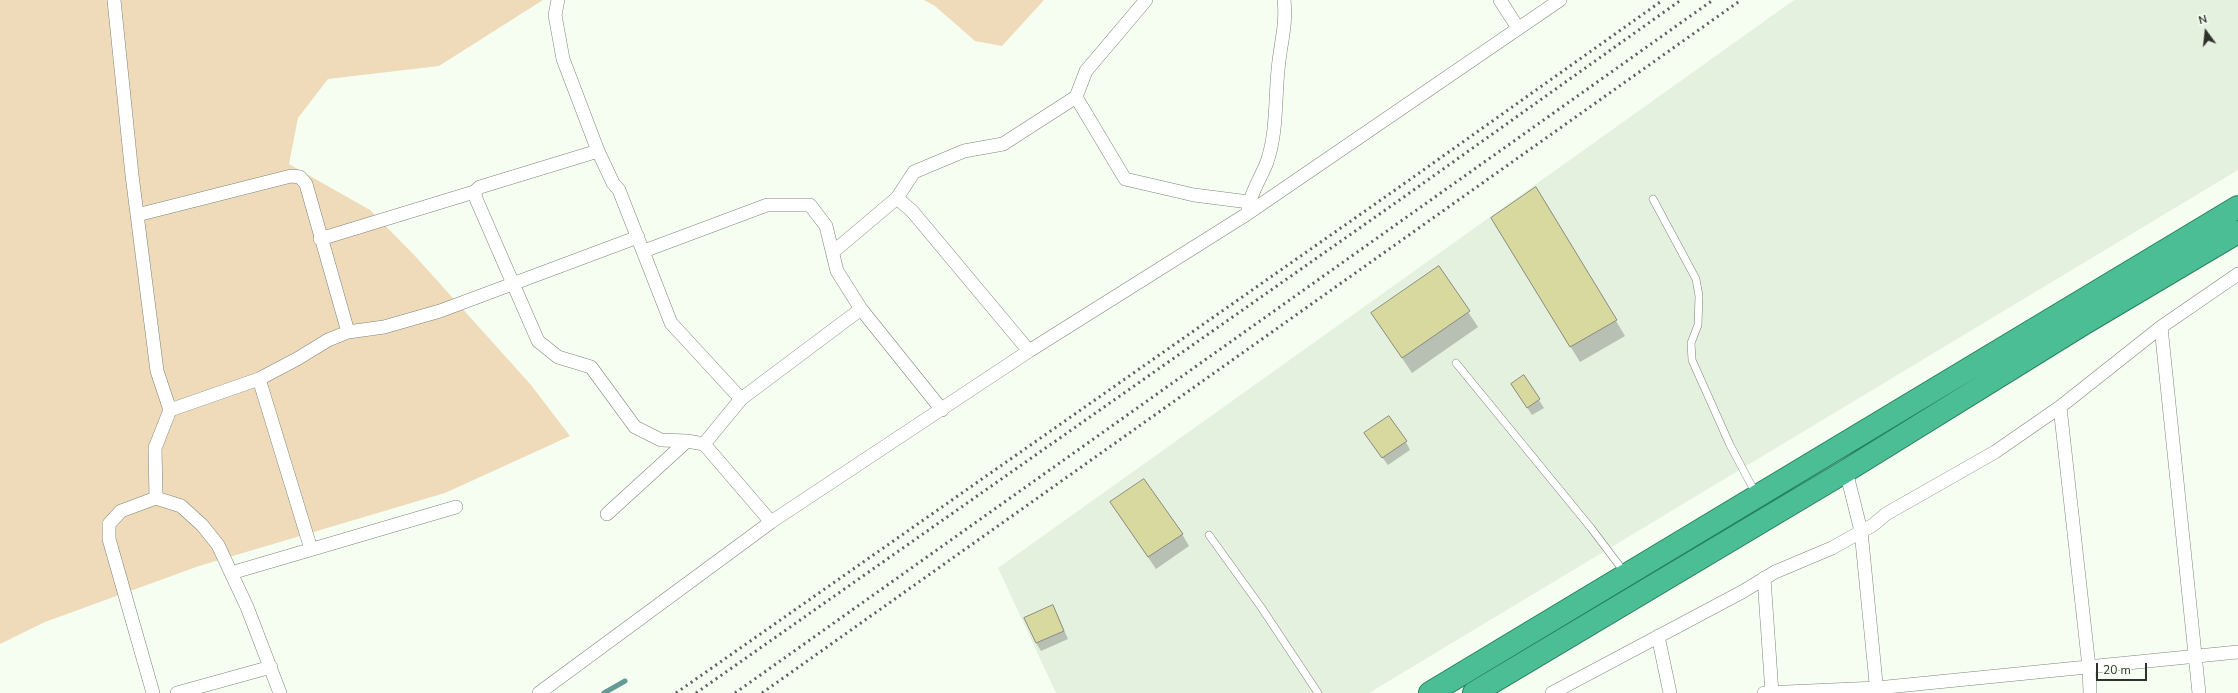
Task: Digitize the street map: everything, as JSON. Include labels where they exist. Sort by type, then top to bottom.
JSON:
[{"type":"highway","points":[[1430,693],[2238,207]]},
{"type":"highway","points":[[1474,693],[1846,472],[2083,324],[2238,232]]},
{"type":"street","points":[[114,0],[137,215],[157,371],[170,410],[155,448],[156,498]]},
{"type":"street","points":[[558,0],[555,15],[564,59],[598,151],[613,183],[619,190],[671,323],[741,399]]},
{"type":"street","points":[[833,252],[897,198],[914,172],[964,151],[1003,144],[1076,97],[1086,71],[1146,0]]},
{"type":"street","points":[[1248,208],[1267,162],[1274,131],[1278,68],[1286,19],[1284,0]]},
{"type":"street","points":[[1500,0],[1518,28]]},
{"type":"street","points":[[539,693],[771,522],[1248,208],[1560,0]]},
{"type":"street","points":[[1076,97],[1125,179],[1248,208]]},
{"type":"street","points":[[320,238],[474,192],[480,187],[598,151]]},
{"type":"street","points":[[137,215],[291,176],[300,177],[306,184],[320,238],[348,332]]},
{"type":"street","points":[[474,192],[512,283],[538,340],[558,357],[591,367],[635,427],[661,440],[687,441],[704,444],[771,522]]},
{"type":"street","points":[[897,198],[912,211],[1029,351]]},
{"type":"street","points":[[644,251],[767,205],[810,205],[826,226],[837,271],[861,308],[942,410]]},
{"type":"street","points":[[170,410],[259,379],[297,359],[328,340],[348,332],[384,327],[440,311],[638,237]]},
{"type":"street","points":[[1552,693],[1572,687],[1658,636],[1764,578],[1788,566],[1832,548],[1873,525],[1886,514],[1995,452],[2060,407],[2160,327],[2238,274]]},
{"type":"street","points":[[704,444],[741,399],[861,308]]},
{"type":"street","points":[[2160,327],[2199,693]]},
{"type":"street","points":[[259,379],[312,549]]},
{"type":"street","points":[[2060,407],[2089,667],[2090,693]]},
{"type":"street","points":[[607,514],[687,441]]},
{"type":"street","points":[[1846,472],[1861,531],[1877,690]]},
{"type":"street","points":[[152,693],[109,539],[109,524],[121,511],[156,498],[181,506],[202,525],[218,545],[271,667],[280,693]]},
{"type":"street","points":[[231,572],[456,507]]},
{"type":"street","points":[[1764,578],[1772,693]]},
{"type":"street","points":[[1658,636],[1670,693]]},
{"type":"street","points":[[1764,693],[1877,690],[2195,655],[2238,652]]},
{"type":"street","points":[[177,693],[271,667]]},
{"type":"lane","points":[[1653,199],[1696,279],[1699,296],[1698,325],[1691,343],[1692,360],[1730,445],[1757,496]]},
{"type":"lane","points":[[1456,363],[1591,528],[1626,575]]},
{"type":"lane","points":[[1209,535],[1318,693]]},
{"type":"shaded area","points":[[0,0],[543,0],[439,66],[328,79],[298,118],[289,164],[370,210],[416,257],[531,385],[570,436],[445,493],[199,566],[45,622],[0,644]]},
{"type":"shaded area","points":[[924,0],[1044,0],[1002,46],[975,41],[935,6]]},
{"type":"shaded area","points":[[1794,0],[2238,0],[2238,170],[1369,693],[1056,693],[998,568]]},
{"type":"building","points":[[1536,187],[1617,320],[1570,347],[1491,218]]},
{"type":"building","points":[[1439,266],[1470,311],[1402,358],[1371,313]]},
{"type":"building","points":[[1524,375],[1540,399],[1527,408],[1511,384]]},
{"type":"building","points":[[1389,416],[1407,441],[1382,458],[1364,433]]},
{"type":"building","points":[[1144,479],[1183,534],[1148,557],[1110,502]]},
{"type":"building","points":[[1053,605],[1064,631],[1036,643],[1024,618]]},
{"type":"waterway","points":[[604,693],[625,681]]},
{"type":"railway","points":[[676,693],[1398,188],[1663,0]]},
{"type":"railway","points":[[696,693],[1401,199],[1681,0]]},
{"type":"railway","points":[[735,693],[1713,0]]},
{"type":"railway","points":[[762,693],[1741,0]]}]
